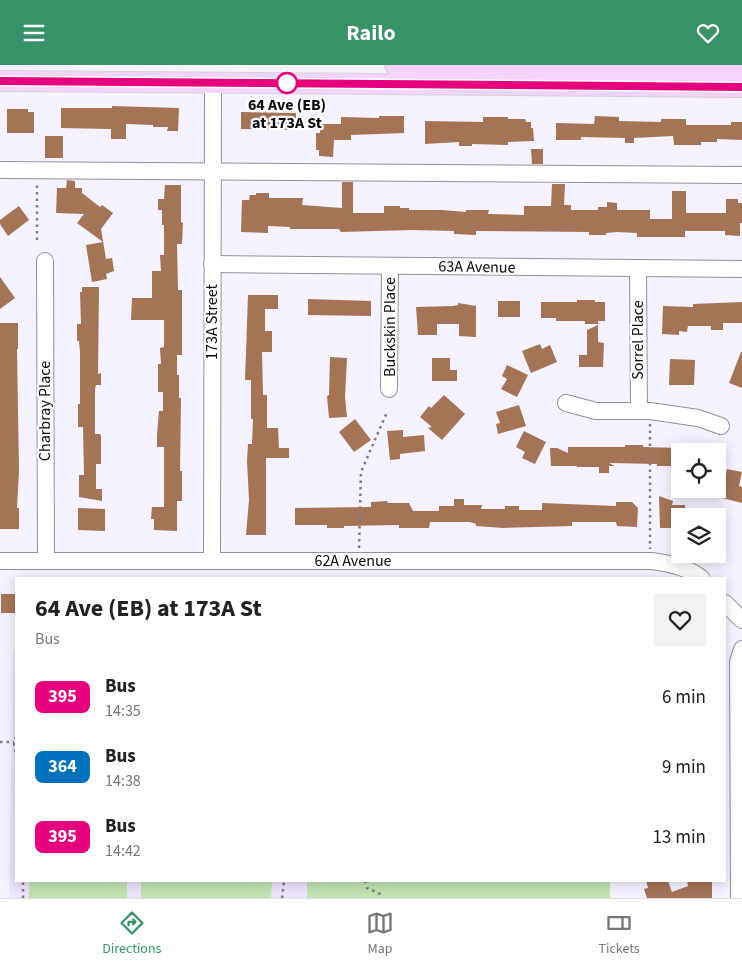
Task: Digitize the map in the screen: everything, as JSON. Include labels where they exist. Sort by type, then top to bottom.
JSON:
[{"type":"main road","points":[[395,65],[742,68]]},
{"type":"main road","points":[[0,81],[742,87]]},
{"type":"street","name":"173A Street","points":[[212,561],[213,83]]},
{"type":"street","points":[[0,170],[742,175]]},
{"type":"street","name":"Charbray Place","points":[[45,261],[46,561]]},
{"type":"street","name":"63A Avenue","points":[[212,264],[742,269]]},
{"type":"street","name":"Buckskin Place","points":[[389,389],[390,266]]},
{"type":"street","name":"Sorrel Place","points":[[638,268],[644,417]]},
{"type":"street","points":[[566,403],[596,411],[644,417],[698,418],[721,426]]},
{"type":"street","name":"62A Avenue","points":[[0,561],[651,561],[680,567],[700,577]]},
{"type":"street","points":[[726,604],[742,620]]},
{"type":"street","points":[[739,898],[738,662],[742,649]]},
{"type":"path","points":[[37,177],[37,240]]},
{"type":"path","points":[[359,549],[361,472],[386,412]]},
{"type":"path","points":[[644,417],[650,549]]},
{"type":"path","points":[[0,742],[14,742],[15,749]]},
{"type":"path","points":[[23,882],[23,898]]},
{"type":"path","points":[[282,898],[284,882]]},
{"type":"path","points":[[365,882],[367,887],[380,894],[381,898]]},
{"type":"shaded area","points":[[13,652],[15,652],[15,882],[307,882],[307,898],[9,898]]},
{"type":"green space","points":[[29,882],[127,882],[127,898],[29,898]]},
{"type":"green space","points":[[141,882],[272,882],[271,898],[141,898]]},
{"type":"green space","points":[[307,882],[610,882],[610,898],[307,898]]},
{"type":"building","points":[[112,106],[179,108],[178,131],[167,131],[168,127],[126,124],[126,139],[111,139],[111,129],[61,128],[61,108],[112,108]]},
{"type":"building","points":[[7,109],[28,109],[28,112],[34,112],[34,133],[7,133]]},
{"type":"building","points":[[241,112],[296,113],[296,130],[241,129]]},
{"type":"building","points":[[379,116],[404,116],[404,133],[351,135],[351,140],[334,140],[333,157],[319,156],[319,150],[316,150],[316,133],[320,133],[320,124],[341,124],[341,117],[379,118]]},
{"type":"building","points":[[595,116],[619,117],[619,121],[661,122],[661,119],[686,119],[686,125],[731,125],[731,122],[742,122],[742,140],[717,139],[717,142],[701,142],[701,145],[674,145],[673,136],[634,138],[634,143],[625,143],[625,138],[581,137],[581,140],[556,140],[556,123],[594,124]]},
{"type":"building","points":[[483,117],[525,119],[526,122],[531,122],[534,141],[508,142],[508,145],[472,144],[472,146],[459,146],[459,142],[425,144],[425,121],[483,122]]},
{"type":"building","points":[[45,136],[63,136],[63,158],[45,158]]},
{"type":"building","points":[[531,149],[543,149],[543,164],[532,164]]},
{"type":"building","points":[[67,180],[75,181],[75,188],[82,188],[82,193],[100,207],[102,205],[113,213],[101,229],[106,259],[112,258],[114,271],[106,274],[107,279],[92,282],[86,245],[103,242],[77,223],[84,214],[56,213],[57,188],[66,188]]},
{"type":"building","points":[[342,182],[353,182],[353,213],[384,213],[384,206],[400,206],[400,208],[409,208],[409,210],[466,212],[466,210],[489,210],[488,214],[524,215],[524,206],[551,206],[552,184],[565,184],[564,205],[571,205],[571,210],[598,210],[598,207],[607,207],[607,202],[617,203],[617,210],[650,210],[650,219],[672,219],[672,191],[686,191],[686,213],[726,213],[726,199],[738,199],[738,203],[742,203],[742,223],[740,223],[740,236],[725,235],[725,231],[685,231],[685,237],[637,237],[637,233],[617,232],[606,233],[606,235],[589,235],[589,232],[476,231],[476,235],[454,234],[454,231],[412,230],[341,232],[339,229],[290,229],[290,227],[268,226],[268,233],[241,232],[242,200],[249,200],[250,195],[269,193],[269,198],[303,198],[302,205],[342,208]]},
{"type":"building","points":[[165,185],[181,185],[181,222],[183,223],[182,244],[177,244],[178,290],[182,290],[182,355],[177,355],[177,375],[179,375],[179,398],[181,398],[180,471],[182,471],[182,501],[177,501],[177,531],[154,530],[154,519],[151,519],[152,507],[164,507],[164,447],[157,447],[157,435],[159,411],[163,411],[163,392],[158,392],[158,364],[161,364],[160,348],[164,347],[164,320],[131,320],[132,298],[152,298],[152,271],[161,271],[160,255],[164,255],[164,225],[162,225],[162,210],[158,210],[158,199],[164,199]]},
{"type":"building","points":[[19,206],[29,220],[8,236],[0,224],[0,220]]},
{"type":"building","points":[[0,277],[15,298],[0,309]]},
{"type":"building","points":[[82,287],[99,287],[98,374],[101,373],[101,385],[96,385],[95,389],[95,434],[100,434],[101,436],[101,464],[96,464],[96,489],[102,489],[102,501],[79,497],[79,475],[84,475],[83,427],[78,427],[80,352],[79,341],[77,341],[77,324],[81,324],[80,292],[82,292]]},
{"type":"building","points":[[248,295],[278,295],[278,309],[265,309],[265,331],[272,331],[272,352],[262,352],[263,395],[267,395],[267,428],[278,428],[279,448],[289,448],[289,458],[266,458],[266,535],[246,535],[249,500],[248,444],[252,444],[253,419],[251,419],[251,380],[245,380]]},
{"type":"building","points":[[308,299],[371,301],[371,316],[308,315]]},
{"type":"building","points":[[577,300],[605,302],[605,321],[598,321],[598,324],[585,324],[585,321],[556,321],[556,318],[541,318],[541,302],[577,302]]},
{"type":"building","points":[[498,301],[520,301],[520,317],[498,317]]},
{"type":"building","points":[[742,302],[742,323],[723,323],[723,330],[711,330],[711,326],[688,326],[687,332],[679,331],[679,335],[662,334],[663,306],[693,307],[693,304]]},
{"type":"building","points":[[458,303],[476,306],[476,337],[459,336],[459,324],[437,324],[437,335],[418,335],[416,307],[453,306],[458,305]]},
{"type":"building","points":[[0,323],[18,323],[19,471],[17,508],[19,508],[19,529],[0,529]]},
{"type":"building","points":[[598,325],[598,342],[604,343],[603,367],[579,367],[579,355],[587,355],[587,330]]},
{"type":"building","points":[[540,344],[542,349],[550,345],[557,362],[531,373],[522,351]]},
{"type":"building","points":[[742,352],[742,388],[729,383]]},
{"type":"building","points":[[330,357],[347,358],[345,397],[347,417],[329,418],[327,396],[329,395]]},
{"type":"building","points":[[432,358],[450,358],[450,370],[457,370],[457,381],[432,381]]},
{"type":"building","points":[[670,359],[695,360],[694,385],[669,385]]},
{"type":"building","points":[[507,365],[528,375],[517,397],[501,389],[507,379],[502,376]]},
{"type":"building","points":[[444,395],[465,414],[442,440],[428,428],[432,427],[420,417],[429,406],[431,408]]},
{"type":"building","points":[[519,405],[526,426],[498,434],[496,424],[500,423],[496,412]]},
{"type":"building","points":[[355,419],[371,440],[354,452],[339,432]]},
{"type":"building","points":[[403,430],[403,437],[424,435],[425,451],[400,454],[400,459],[390,460],[387,431]]},
{"type":"building","points":[[524,431],[546,442],[535,464],[522,458],[525,452],[516,447]]},
{"type":"building","points":[[625,445],[643,445],[643,447],[671,448],[671,466],[609,463],[615,466],[609,466],[609,473],[599,473],[599,467],[551,466],[550,448],[557,448],[568,453],[568,447],[625,447]]},
{"type":"building","points":[[727,469],[742,472],[739,486],[742,487],[742,503],[722,498],[726,498]]},
{"type":"building","points":[[659,496],[673,501],[672,505],[685,505],[685,508],[671,508],[671,528],[660,528]]},
{"type":"building","points":[[454,499],[464,499],[464,505],[482,505],[481,509],[505,509],[505,506],[519,506],[519,510],[542,510],[542,503],[616,506],[616,502],[632,502],[638,508],[637,527],[617,526],[616,522],[572,522],[572,526],[503,528],[476,526],[476,524],[470,522],[430,522],[429,528],[399,528],[399,525],[327,528],[327,525],[295,525],[295,508],[371,507],[371,502],[387,501],[388,503],[409,503],[413,511],[439,511],[439,506],[454,506]]},
{"type":"building","points":[[78,508],[105,509],[105,531],[78,530]]},
{"type":"building","points":[[1,594],[15,594],[15,613],[1,613]]},
{"type":"building","points":[[646,882],[668,882],[672,892],[688,886],[687,882],[712,882],[712,898],[647,898],[644,889],[648,888]]},
{"type":"bus line","name":"395","points":[[0,81],[742,87]]},
{"type":"place","name":"64 Ave (EB) at 173A St","points":[[287,83]]}]
